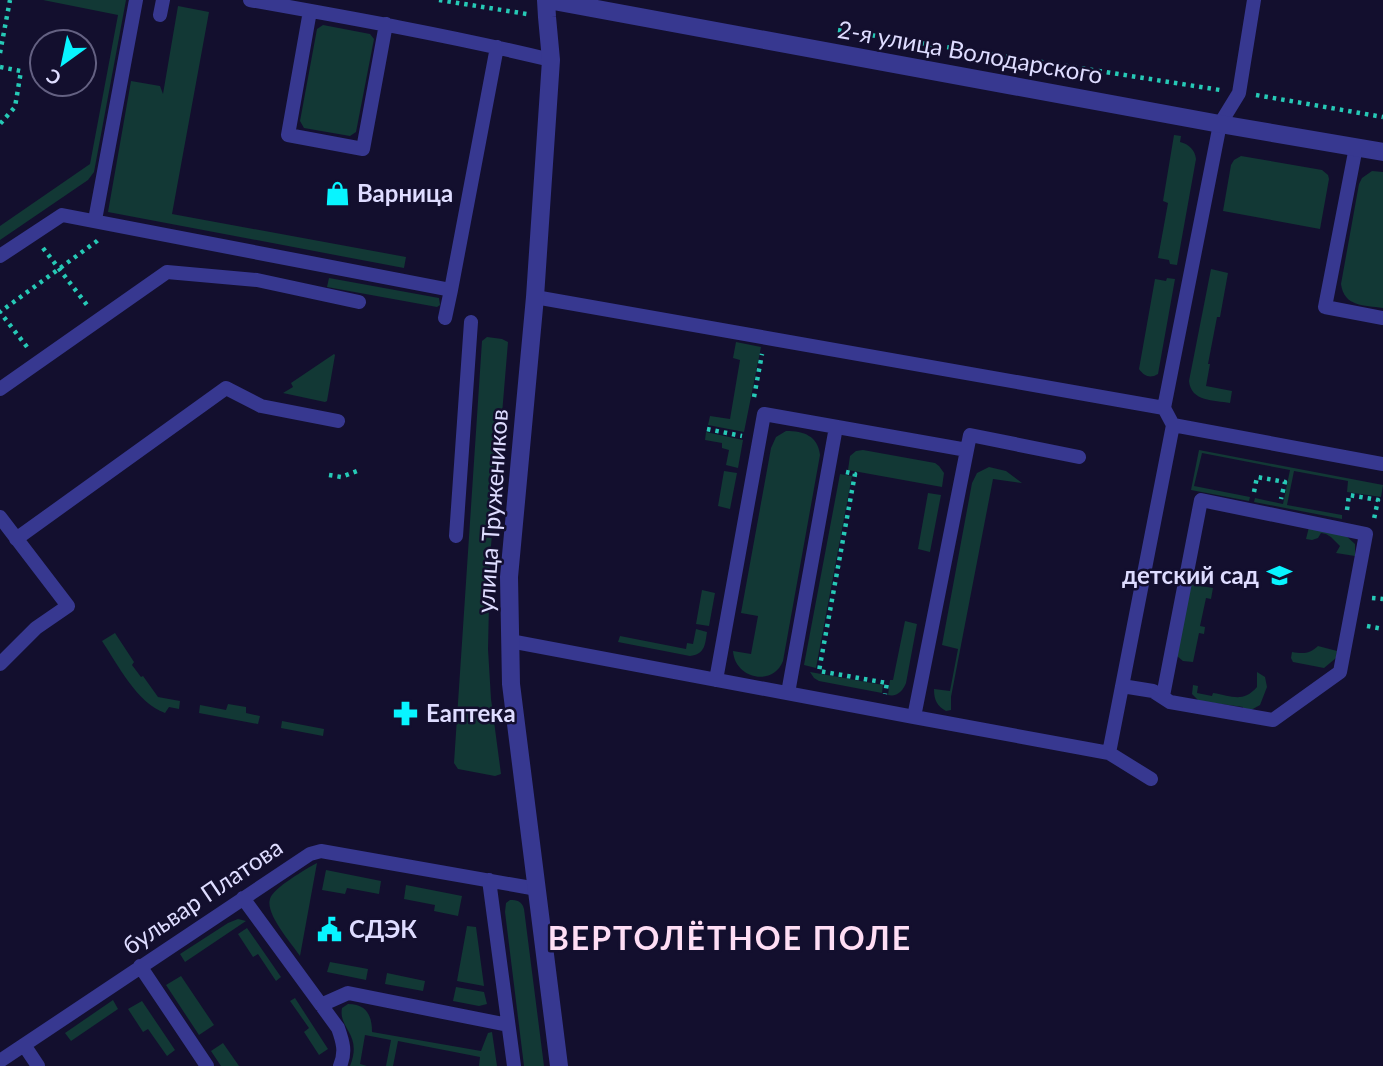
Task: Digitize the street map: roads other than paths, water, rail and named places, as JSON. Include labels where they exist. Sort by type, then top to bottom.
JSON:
[{"type":"street","name":"улица Тружеников","points":[[547,0],[551,60],[535,297],[509,578],[511,684],[559,1066]]},
{"type":"street","name":"2-я улица Володарского","points":[[547,0],[1383,152]]},
{"type":"lane","points":[[98,221],[136,0]]},
{"type":"lane","points":[[160,15],[163,0]]},
{"type":"lane","points":[[250,0],[386,24],[551,60]]},
{"type":"lane","points":[[1109,753],[1173,425],[1164,408],[1220,124],[1239,93],[1254,0]]},
{"type":"lane","points":[[310,11],[288,135],[363,149],[386,24]]},
{"type":"lane","points":[[445,318],[497,47]]},
{"type":"lane","points":[[1356,147],[1325,307],[1383,318]]},
{"type":"lane","points":[[0,256],[62,215],[451,290]]},
{"type":"lane","points":[[0,388],[167,272],[257,280],[359,302]]},
{"type":"lane","points":[[535,297],[1164,408]]},
{"type":"lane","points":[[456,536],[471,322]]},
{"type":"lane","points":[[16,539],[226,388],[261,406],[338,421]]},
{"type":"lane","points":[[716,680],[764,414],[967,450]]},
{"type":"lane","points":[[1173,425],[1383,464]]},
{"type":"lane","points":[[788,693],[836,427]]},
{"type":"lane","points":[[914,717],[970,436],[1079,457]]},
{"type":"lane","points":[[1122,686],[1153,691],[1170,702],[1273,720],[1340,672],[1366,534],[1200,500],[1163,696]]},
{"type":"lane","points":[[0,517],[68,607],[36,628],[0,664]]},
{"type":"lane","points":[[510,641],[1109,753],[1151,779]]},
{"type":"lane","name":"бульвар Платова","points":[[0,1061],[310,854],[321,851],[537,889]]},
{"type":"lane","points":[[489,880],[514,1066]]},
{"type":"lane","points":[[243,898],[338,1028],[344,1045],[340,1066]]},
{"type":"lane","points":[[141,966],[207,1066]]},
{"type":"lane","points":[[321,1005],[348,993],[509,1025]]},
{"type":"lane","points":[[24,1045],[38,1066]]},
{"type":"place","name":"Варница","points":[[337,194]]},
{"type":"place","name":"детский сад","points":[[1279,576]]},
{"type":"place","name":"Еаптека","points":[[406,714]]},
{"type":"place","name":"СДЭК","points":[[329,930]]},
{"type":"district","name":"ВЕРТОЛЁТНОЕ ПОЛЕ","points":[[730,939]]}]
